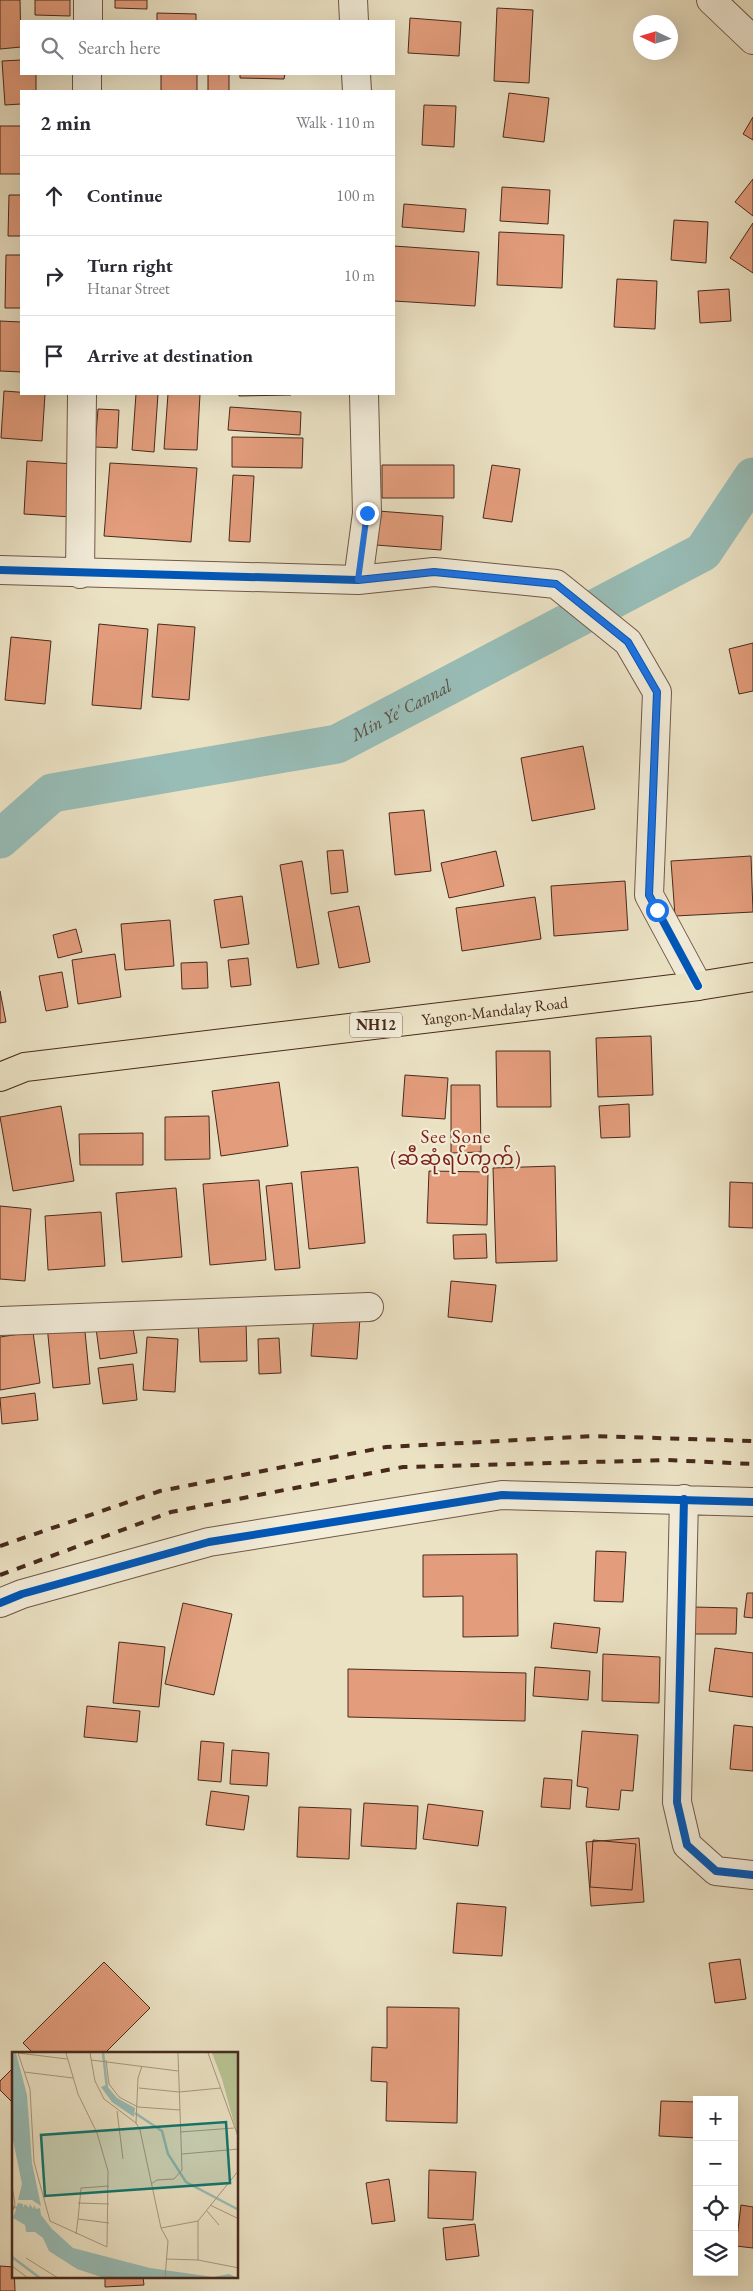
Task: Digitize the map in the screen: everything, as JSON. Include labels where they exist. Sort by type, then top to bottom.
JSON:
[{"type":"highway","name":"Yangon-Mandalay Road","points":[[0,1077],[25,1066],[698,986],[753,977]]},
{"type":"street","points":[[88,0],[88,20]]},
{"type":"street","points":[[353,0],[354,20]]},
{"type":"street","points":[[711,0],[753,40]]},
{"type":"street","points":[[87,75],[87,90]]},
{"type":"street","points":[[356,75],[357,90]]},
{"type":"street","points":[[80,574],[82,395]]},
{"type":"street","points":[[358,580],[367,513],[364,395]]},
{"type":"street","points":[[0,570],[80,574],[358,580],[434,572],[556,584],[628,642],[657,692],[649,895],[698,986]]},
{"type":"street","points":[[0,1321],[370,1307]]},
{"type":"street","points":[[0,1604],[22,1594],[209,1542],[502,1495],[753,1502]]},
{"type":"street","points":[[684,1500],[677,1802],[687,1846],[716,1871],[753,1875]]},
{"type":"building","points":[[0,0],[20,0],[20,47],[0,49]]},
{"type":"building","points":[[35,0],[70,0],[70,16],[35,15]]},
{"type":"building","points":[[115,0],[147,0],[147,9],[115,8]]},
{"type":"building","points":[[497,8],[533,10],[529,83],[494,81]]},
{"type":"building","points":[[157,13],[196,14],[196,20],[157,20]]},
{"type":"building","points":[[410,18],[461,22],[459,56],[408,53]]},
{"type":"building","points":[[20,60],[20,75],[36,75],[36,90],[20,90],[20,104],[5,105],[2,61]]},
{"type":"building","points":[[161,75],[197,75],[197,90],[161,90]]},
{"type":"building","points":[[208,75],[229,75],[229,90],[208,90]]},
{"type":"building","points":[[240,75],[285,75],[284,79],[240,78]]},
{"type":"building","points":[[509,93],[549,98],[544,142],[503,137]]},
{"type":"building","points":[[424,105],[456,106],[454,147],[422,145]]},
{"type":"building","points":[[753,117],[753,140],[743,134]]},
{"type":"building","points":[[0,126],[20,126],[20,174],[0,174]]},
{"type":"building","points":[[753,179],[753,216],[735,202]]},
{"type":"building","points":[[502,187],[550,190],[548,224],[500,221]]},
{"type":"building","points":[[9,195],[20,195],[20,236],[8,236]]},
{"type":"building","points":[[404,204],[466,209],[464,232],[402,227]]},
{"type":"building","points":[[674,220],[708,222],[706,263],[671,260]]},
{"type":"building","points":[[753,223],[753,273],[730,258]]},
{"type":"building","points":[[499,232],[564,235],[562,288],[497,285]]},
{"type":"building","points":[[395,246],[479,252],[475,306],[395,301]]},
{"type":"building","points":[[6,255],[20,255],[20,308],[5,308]]},
{"type":"building","points":[[617,279],[657,281],[655,329],[614,327]]},
{"type":"building","points":[[729,289],[731,321],[700,323],[698,291]]},
{"type":"building","points":[[0,321],[20,322],[20,372],[0,371]]},
{"type":"building","points":[[4,391],[20,392],[20,395],[45,395],[42,441],[1,438]]},
{"type":"building","points":[[136,395],[158,395],[154,452],[132,450]]},
{"type":"building","points":[[168,395],[200,395],[197,450],[164,449]]},
{"type":"building","points":[[239,395],[291,395],[239,396]]},
{"type":"building","points":[[230,407],[301,412],[300,435],[228,430]]},
{"type":"building","points":[[98,409],[119,410],[117,448],[95,447]]},
{"type":"building","points":[[232,437],[303,438],[302,468],[232,467]]},
{"type":"building","points":[[27,461],[75,464],[72,517],[24,514]]},
{"type":"building","points":[[110,463],[197,468],[191,542],[104,536]]},
{"type":"building","points":[[382,465],[454,465],[454,498],[382,498]]},
{"type":"building","points":[[492,465],[520,469],[512,522],[483,518]]},
{"type":"building","points":[[233,475],[254,476],[250,542],[229,541]]},
{"type":"building","points":[[378,511],[443,516],[441,550],[376,545]]},
{"type":"building","points":[[99,624],[148,629],[141,709],[92,705]]},
{"type":"building","points":[[158,624],[195,627],[189,700],[152,697]]},
{"type":"building","points":[[11,637],[51,641],[45,704],[5,700]]},
{"type":"building","points":[[753,643],[753,691],[739,694],[729,649]]},
{"type":"building","points":[[583,746],[595,809],[532,821],[521,758]]},
{"type":"building","points":[[424,810],[431,871],[395,875],[389,813]]},
{"type":"building","points":[[343,850],[348,892],[331,894],[327,851]]},
{"type":"building","points":[[496,851],[504,886],[449,898],[441,863]]},
{"type":"building","points":[[751,856],[753,912],[675,916],[671,861]]},
{"type":"building","points":[[302,861],[319,964],[297,968],[280,865]]},
{"type":"building","points":[[625,881],[628,930],[554,936],[551,886]]},
{"type":"building","points":[[242,896],[249,944],[221,948],[214,900]]},
{"type":"building","points":[[535,897],[541,939],[462,951],[456,908]]},
{"type":"building","points":[[359,906],[370,962],[339,968],[328,912]]},
{"type":"building","points":[[170,920],[174,966],[125,970],[121,924]]},
{"type":"building","points":[[76,929],[82,952],[58,958],[53,935]]},
{"type":"building","points":[[115,954],[121,997],[78,1004],[72,960]]},
{"type":"building","points":[[248,958],[251,985],[231,987],[228,960]]},
{"type":"building","points":[[207,962],[208,988],[182,989],[181,963]]},
{"type":"building","points":[[62,972],[68,1007],[46,1011],[39,976]]},
{"type":"building","points":[[0,991],[6,1022],[0,1023]]},
{"type":"building","points":[[651,1036],[653,1095],[598,1097],[596,1038]]},
{"type":"building","points":[[496,1051],[550,1051],[551,1107],[497,1107]]},
{"type":"building","points":[[405,1075],[448,1078],[445,1119],[402,1116]]},
{"type":"building","points":[[279,1082],[288,1146],[221,1156],[212,1091]]},
{"type":"building","points":[[451,1085],[480,1085],[481,1152],[451,1153]]},
{"type":"building","points":[[629,1104],[630,1137],[601,1138],[599,1106]]},
{"type":"building","points":[[61,1106],[74,1181],[13,1191],[0,1117]]},
{"type":"building","points":[[209,1116],[210,1159],[165,1160],[165,1117]]},
{"type":"building","points":[[143,1133],[143,1165],[80,1165],[79,1134]]},
{"type":"building","points":[[555,1166],[557,1261],[496,1263],[493,1168]]},
{"type":"building","points":[[358,1167],[365,1243],[309,1249],[301,1172]]},
{"type":"building","points":[[429,1171],[488,1172],[487,1225],[427,1223]]},
{"type":"building","points":[[259,1180],[266,1260],[210,1265],[203,1184]]},
{"type":"building","points":[[730,1182],[753,1183],[753,1228],[729,1227]]},
{"type":"building","points":[[292,1183],[300,1268],[275,1270],[266,1186]]},
{"type":"building","points":[[176,1188],[182,1257],[122,1262],[116,1193]]},
{"type":"building","points":[[0,1206],[31,1209],[25,1281],[0,1279]]},
{"type":"building","points":[[101,1212],[105,1266],[48,1270],[45,1216]]},
{"type":"building","points":[[486,1234],[487,1258],[454,1259],[453,1235]]},
{"type":"building","points":[[451,1281],[496,1285],[492,1322],[448,1317]]},
{"type":"building","points":[[314,1314],[360,1318],[357,1359],[311,1356]]},
{"type":"building","points":[[84,1321],[90,1384],[53,1388],[47,1325]]},
{"type":"building","points":[[246,1321],[247,1361],[200,1362],[198,1322]]},
{"type":"building","points":[[132,1322],[137,1353],[100,1359],[96,1328]]},
{"type":"building","points":[[33,1332],[40,1383],[0,1390],[0,1337]]},
{"type":"building","points":[[147,1337],[178,1339],[175,1392],[143,1390]]},
{"type":"building","points":[[279,1338],[281,1373],[259,1374],[258,1339]]},
{"type":"building","points":[[133,1364],[137,1400],[103,1404],[98,1368]]},
{"type":"building","points":[[35,1393],[38,1420],[2,1424],[0,1398]]},
{"type":"building","points":[[596,1551],[626,1552],[623,1602],[594,1601]]},
{"type":"building","points":[[517,1554],[518,1636],[463,1637],[463,1596],[423,1597],[423,1555]]},
{"type":"building","points":[[747,1593],[753,1593],[753,1618],[744,1617]]},
{"type":"building","points":[[183,1603],[232,1614],[214,1695],[165,1684]]},
{"type":"building","points":[[693,1607],[737,1608],[736,1634],[692,1634]]},
{"type":"building","points":[[554,1623],[600,1628],[597,1653],[551,1648]]},
{"type":"building","points":[[119,1642],[165,1647],[159,1707],[113,1703]]},
{"type":"building","points":[[715,1648],[753,1653],[753,1697],[709,1691]]},
{"type":"building","points":[[603,1654],[660,1657],[659,1703],[602,1701]]},
{"type":"building","points":[[535,1667],[590,1671],[588,1700],[533,1696]]},
{"type":"building","points":[[348,1669],[526,1673],[525,1721],[348,1717]]},
{"type":"building","points":[[87,1706],[140,1711],[137,1742],[84,1737]]},
{"type":"building","points":[[734,1725],[753,1727],[753,1771],[730,1769]]},
{"type":"building","points":[[582,1731],[638,1735],[633,1791],[621,1790],[619,1810],[586,1807],[588,1788],[577,1786]]},
{"type":"building","points":[[201,1741],[224,1743],[221,1782],[198,1780]]},
{"type":"building","points":[[232,1750],[269,1753],[267,1786],[230,1784]]},
{"type":"building","points":[[544,1778],[572,1780],[570,1809],[541,1807]]},
{"type":"building","points":[[211,1791],[249,1796],[244,1830],[206,1825]]},
{"type":"building","points":[[364,1803],[418,1806],[416,1849],[361,1846]]},
{"type":"building","points":[[428,1804],[483,1811],[478,1846],[423,1839]]},
{"type":"building","points":[[299,1807],[351,1809],[349,1859],[297,1857]]},
{"type":"building","points":[[639,1838],[644,1902],[591,1906],[586,1842]]},
{"type":"building","points":[[593,1840],[636,1844],[632,1890],[590,1887]]},
{"type":"building","points":[[457,1903],[506,1907],[502,1956],[453,1953]]},
{"type":"building","points":[[740,1959],[746,1999],[715,2003],[709,1963]]},
{"type":"building","points":[[104,1962],[150,2008],[106,2052],[32,2052],[23,2043]]},
{"type":"building","points":[[387,2007],[459,2008],[457,2123],[386,2121],[387,2082],[371,2081],[372,2047],[387,2048]]},
{"type":"building","points":[[12,2071],[12,2102],[0,2090],[0,2081]]},
{"type":"building","points":[[661,2101],[693,2102],[693,2138],[659,2136]]},
{"type":"building","points":[[429,2170],[476,2172],[473,2220],[428,2218]]},
{"type":"building","points":[[389,2179],[395,2221],[372,2224],[366,2183]]},
{"type":"building","points":[[741,2205],[753,2207],[753,2248],[738,2246]]},
{"type":"building","points":[[475,2224],[479,2256],[446,2260],[443,2228]]},
{"type":"building","points":[[0,2266],[12,2267],[15,2291],[0,2291]]},
{"type":"building","points":[[105,2278],[143,2278],[144,2285],[105,2287]]},
{"type":"waterway","name":"Min Ye' Cannal","points":[[0,839],[52,793],[337,744],[703,552],[753,477]]},
{"type":"railway","points":[[0,1546],[160,1491],[386,1447],[593,1436],[753,1441]]},
{"type":"railway","points":[[0,1575],[171,1512],[403,1467],[667,1460],[753,1464]]},
{"type":"cycle path","points":[[0,570],[358,580],[434,572],[556,584],[628,642],[657,692],[649,895],[698,986]]},
{"type":"cycle path","points":[[0,1603],[22,1594],[209,1542],[502,1495],[753,1502]]},
{"type":"cycle path","points":[[684,1499],[677,1802],[687,1845],[716,1871],[753,1875]]},
{"type":"district","name":"See Sone (ဆီဆုံရပ်ကွက်)","points":[[456,1147]]},
{"type":"route","points":[[367,513],[358,580],[434,572],[556,584],[628,642],[657,692],[649,895],[657,910]]}]
